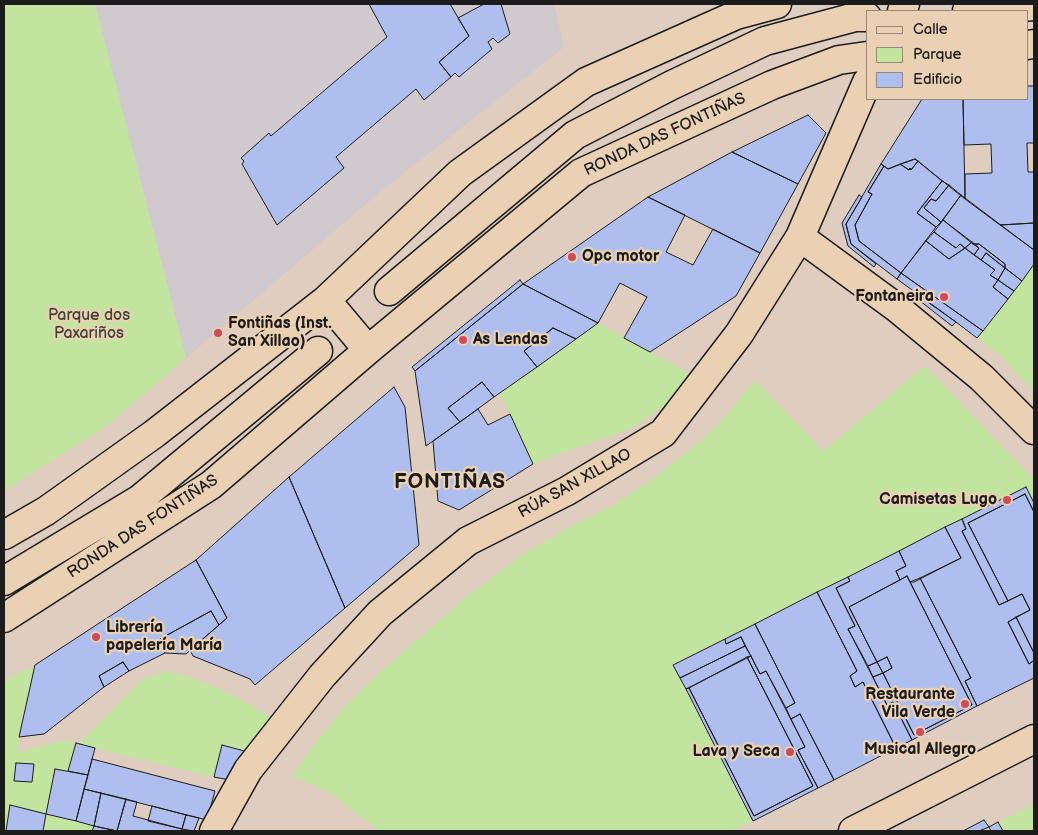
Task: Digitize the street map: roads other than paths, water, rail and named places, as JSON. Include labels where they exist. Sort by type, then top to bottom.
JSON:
[{"type":"street","points":[[4,535],[46,510],[154,434],[326,300],[460,173],[586,82],[736,15],[777,4]]},
{"type":"street","points":[[980,10],[1034,6]]},
{"type":"street","points":[[389,292],[575,135],[672,84],[765,41],[855,17],[866,17]]},
{"type":"street","name":"RONDA DAS FONTIÑAS","points":[[4,618],[211,485],[368,350],[581,174],[772,84],[839,60],[866,56]]},
{"type":"street","name":"RÚA SAN XILLAO","points":[[214,831],[248,770],[322,676],[380,614],[468,541],[567,491],[663,433],[739,334],[800,237],[866,84]]},
{"type":"street","points":[[800,237],[897,308],[982,378],[1034,430]]},
{"type":"street","points":[[326,300],[368,350]]},
{"type":"street","points":[[4,581],[140,499],[318,351]]},
{"type":"street","points":[[853,831],[1034,739]]},
{"type":"place","name":"Opc motor","points":[[572,257]]},
{"type":"place","name":"Fontaneira","points":[[944,297]]},
{"type":"place","name":"Fontiñas (Inst. San Xillao)","points":[[218,333]]},
{"type":"place","name":"As Lendas","points":[[463,340]]},
{"type":"place","name":"Camisetas Lugo","points":[[1007,500]]},
{"type":"place","name":"Librería papelería María","points":[[96,637]]},
{"type":"place","name":"Restaurante Vila Verde","points":[[965,704]]},
{"type":"place","name":"Musical Allegro","points":[[920,732]]},
{"type":"place","name":"Lava y Seca","points":[[790,752]]},
{"type":"district","name":"FONTIÑAS","points":[[450,483]]},
{"type":"park label","name":"Parque dos Paxariños","points":[[89,325]]}]
